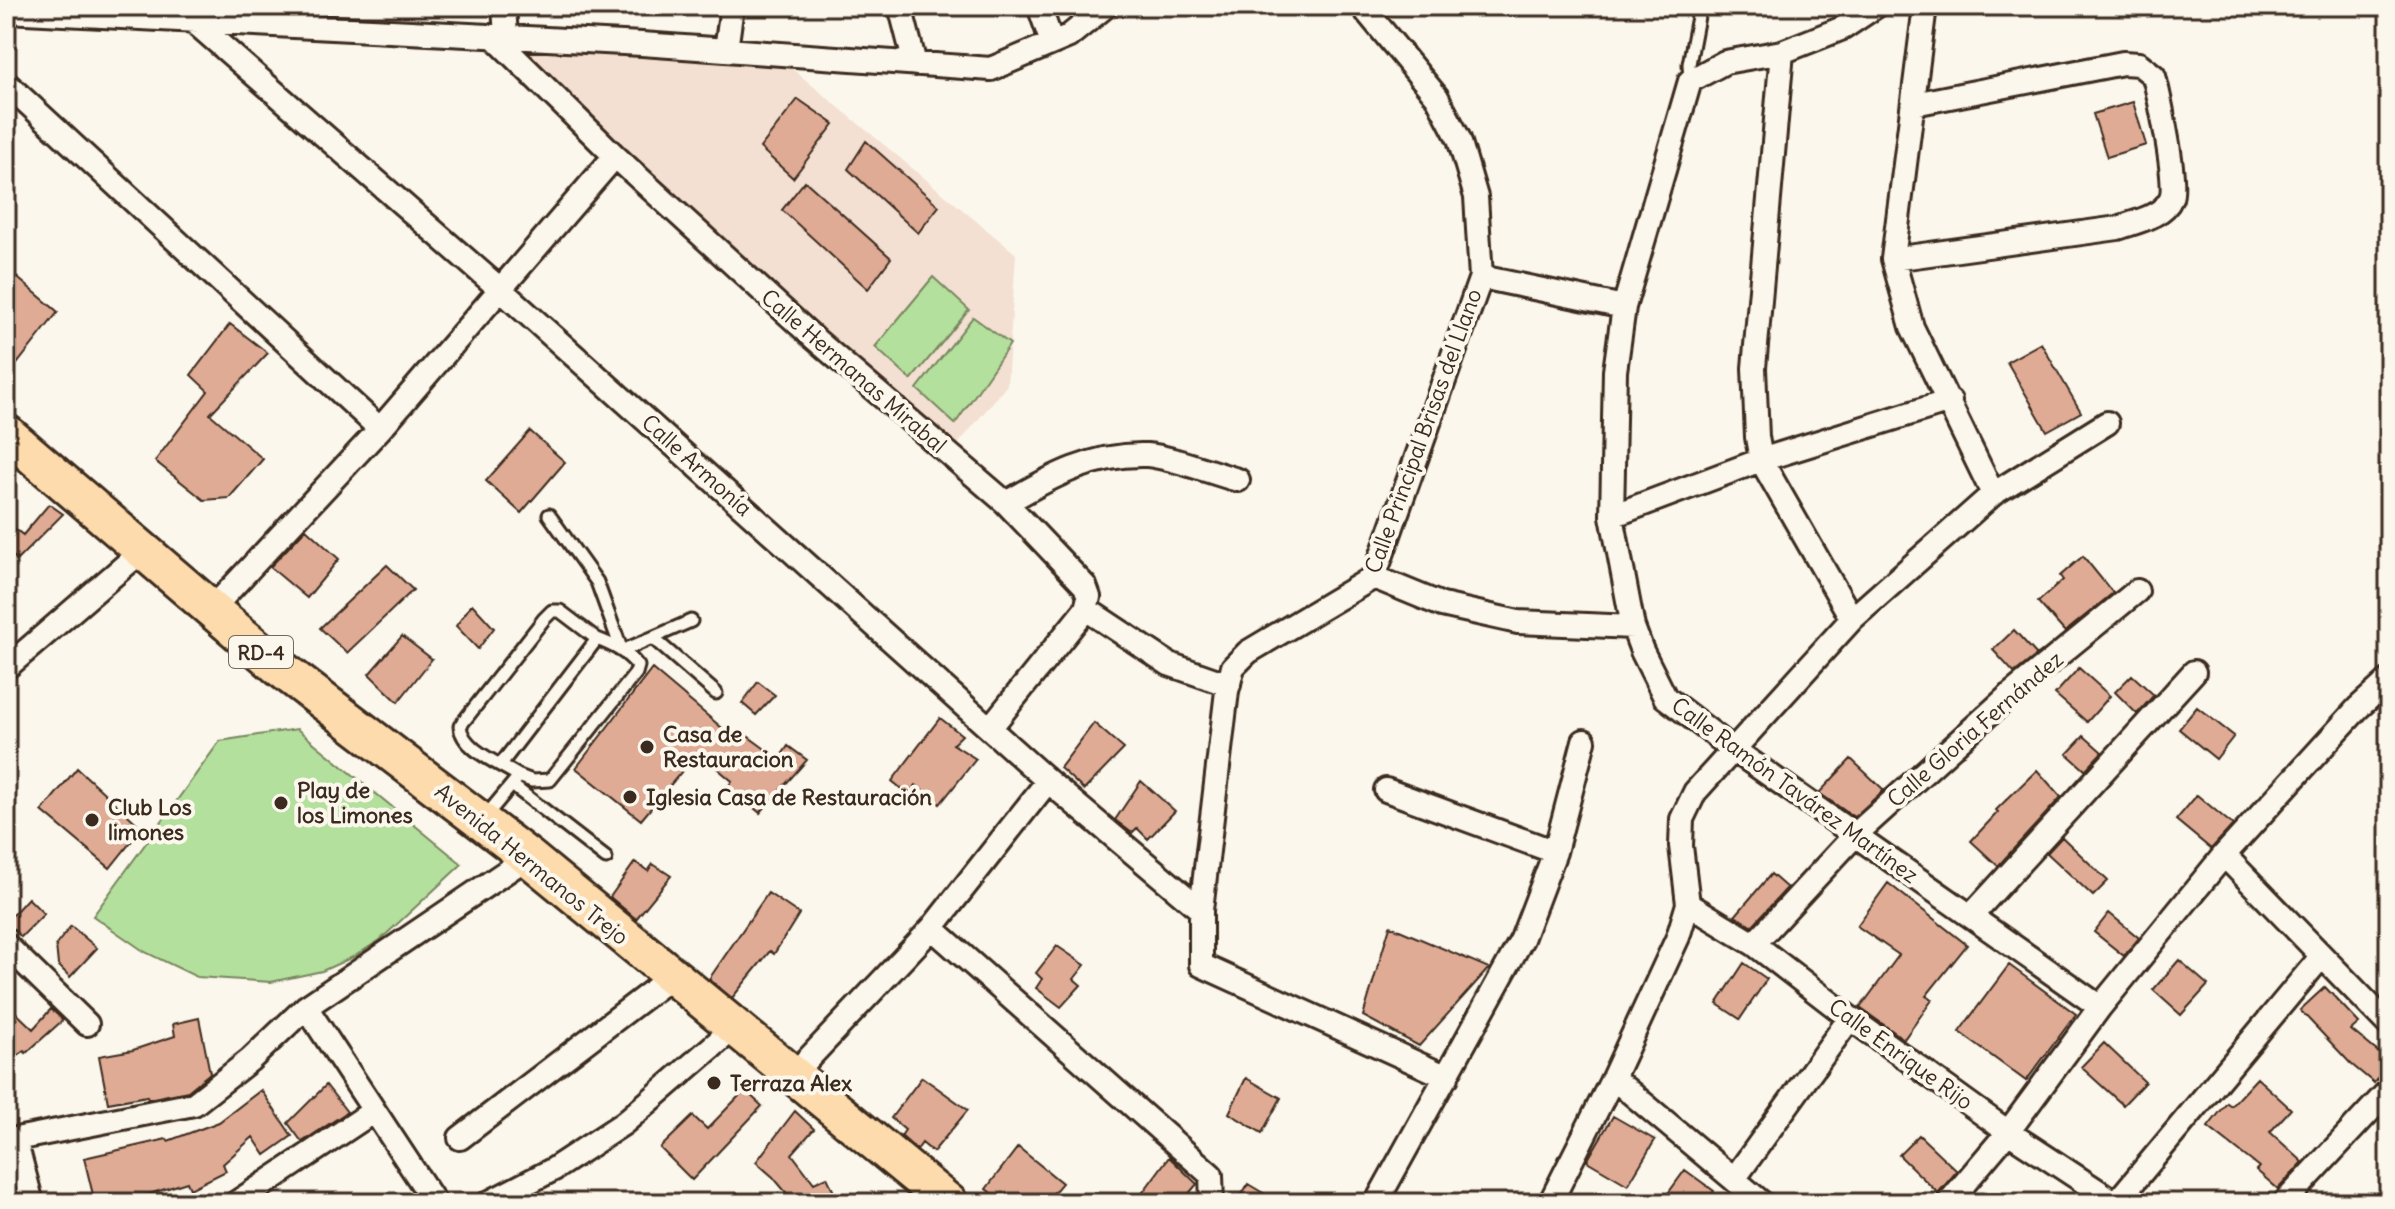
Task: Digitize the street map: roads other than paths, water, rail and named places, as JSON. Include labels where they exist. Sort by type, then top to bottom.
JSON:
[{"type":"main road","name":"Avenida Hermanos Trejo","points":[[6,433],[280,668],[528,857],[949,1203]]},
{"type":"street","points":[[500,36],[504,6]]},
{"type":"street","points":[[726,50],[732,6]]},
{"type":"street","points":[[900,6],[915,64]]},
{"type":"street","points":[[1039,6],[1052,43]]},
{"type":"street","points":[[6,11],[103,11],[192,20],[500,36],[991,69],[1069,36],[1106,6]]},
{"type":"street","name":"Calle Principal Brisas del Llano","points":[[1362,6],[1437,97],[1459,139],[1476,197],[1481,277],[1374,577],[1248,652],[1233,667],[1201,910],[1201,965],[1447,1077]]},
{"type":"street","points":[[1690,81],[1725,62],[1782,52],[1843,28],[1876,6]]},
{"type":"street","points":[[1925,6],[1893,259],[1912,327],[1993,494]]},
{"type":"street","name":"Calle Armonía","points":[[192,20],[501,290],[1048,781],[1201,910]]},
{"type":"street","name":"Calle Hermanas Mirabal","points":[[500,36],[615,156],[815,339],[1006,503],[1085,586],[1089,597],[1086,609]]},
{"type":"street","points":[[1782,52],[1754,368],[1761,460],[1852,619]]},
{"type":"street","points":[[1893,259],[2118,228],[2152,215],[2164,208],[2172,197],[2170,166],[2154,76],[2139,64],[2123,63],[1914,104]]},
{"type":"street","name":"Calle Ramón Tavárez Martínez","points":[[1690,81],[1624,307],[1615,371],[1612,516],[1633,627],[1665,697],[1734,750],[2100,1007]]},
{"type":"street","points":[[6,83],[380,429]]},
{"type":"street","points":[[211,610],[380,429],[615,156]]},
{"type":"street","points":[[1481,277],[1624,307]]},
{"type":"street","points":[[1612,516],[1761,460],[1950,401]]},
{"type":"street","points":[[1550,1203],[1613,1078],[1678,937],[1688,904],[1681,846],[1682,819],[1695,792],[1852,619],[1993,494],[2107,423]]},
{"type":"street","points":[[1006,503],[1070,467],[1127,456],[1149,455],[1238,480]]},
{"type":"street","points":[[6,668],[143,550]]},
{"type":"street","points":[[1374,577],[1442,605],[1518,622],[1633,627]]},
{"type":"street","name":"Calle Gloria Fernández","points":[[1754,944],[1856,834],[2011,694],[2137,591]]},
{"type":"street","points":[[990,728],[1086,609],[1169,664],[1229,685]]},
{"type":"street","points":[[1971,916],[2194,672]]},
{"type":"street","points":[[1948,1203],[2008,1132],[2100,1007],[2224,855],[2358,708],[2389,680]]},
{"type":"street","points":[[1376,1203],[1522,939],[1555,852],[1584,741]]},
{"type":"street","points":[[792,1076],[932,928],[1048,781]]},
{"type":"street","points":[[1386,790],[1555,852]]},
{"type":"street","points":[[2224,855],[2389,1025]]},
{"type":"street","points":[[32,1203],[10,1140],[194,1104],[250,1060],[306,1007],[528,857]]},
{"type":"street","name":"Calle Enrique Rijo","points":[[1688,904],[1754,944],[2008,1132],[2116,1203]]},
{"type":"street","points":[[932,928],[1211,1175],[1212,1203]]},
{"type":"street","points":[[6,945],[87,1024]]},
{"type":"street","points":[[2116,1203],[2321,957]]},
{"type":"street","points":[[460,1138],[671,977]]},
{"type":"street","points":[[306,1007],[435,1203]]},
{"type":"street","points":[[1734,1179],[1850,1018]]},
{"type":"street","points":[[488,1203],[554,1169],[624,1123],[734,1028]]},
{"type":"street","points":[[1613,1078],[1762,1203]]},
{"type":"street","points":[[2284,1203],[2389,1090]]},
{"type":"street","points":[[236,1203],[374,1111]]},
{"type":"lane","points":[[1690,81],[1689,64],[1700,6]]},
{"type":"lane","points":[[549,515],[597,582],[622,651]]},
{"type":"lane","points":[[516,781],[543,783],[550,780],[636,673],[636,663],[622,651],[597,639],[557,610],[552,611],[460,726],[464,740],[501,764],[516,781],[606,858]]},
{"type":"lane","points":[[622,651],[691,621]]},
{"type":"lane","points":[[501,764],[597,639]]},
{"type":"lane","points":[[654,639],[716,693]]},
{"type":"lane","points":[[481,821],[516,781]]},
{"type":"place","name":"Casa de Restauracion","points":[[647,747]]},
{"type":"place","name":"Iglesia Casa de Restauración","points":[[630,797]]},
{"type":"place","name":"Play de los Limones","points":[[281,803]]},
{"type":"place","name":"Club Los limones","points":[[92,820]]},
{"type":"place","name":"Terraza Alex","points":[[714,1083]]}]
